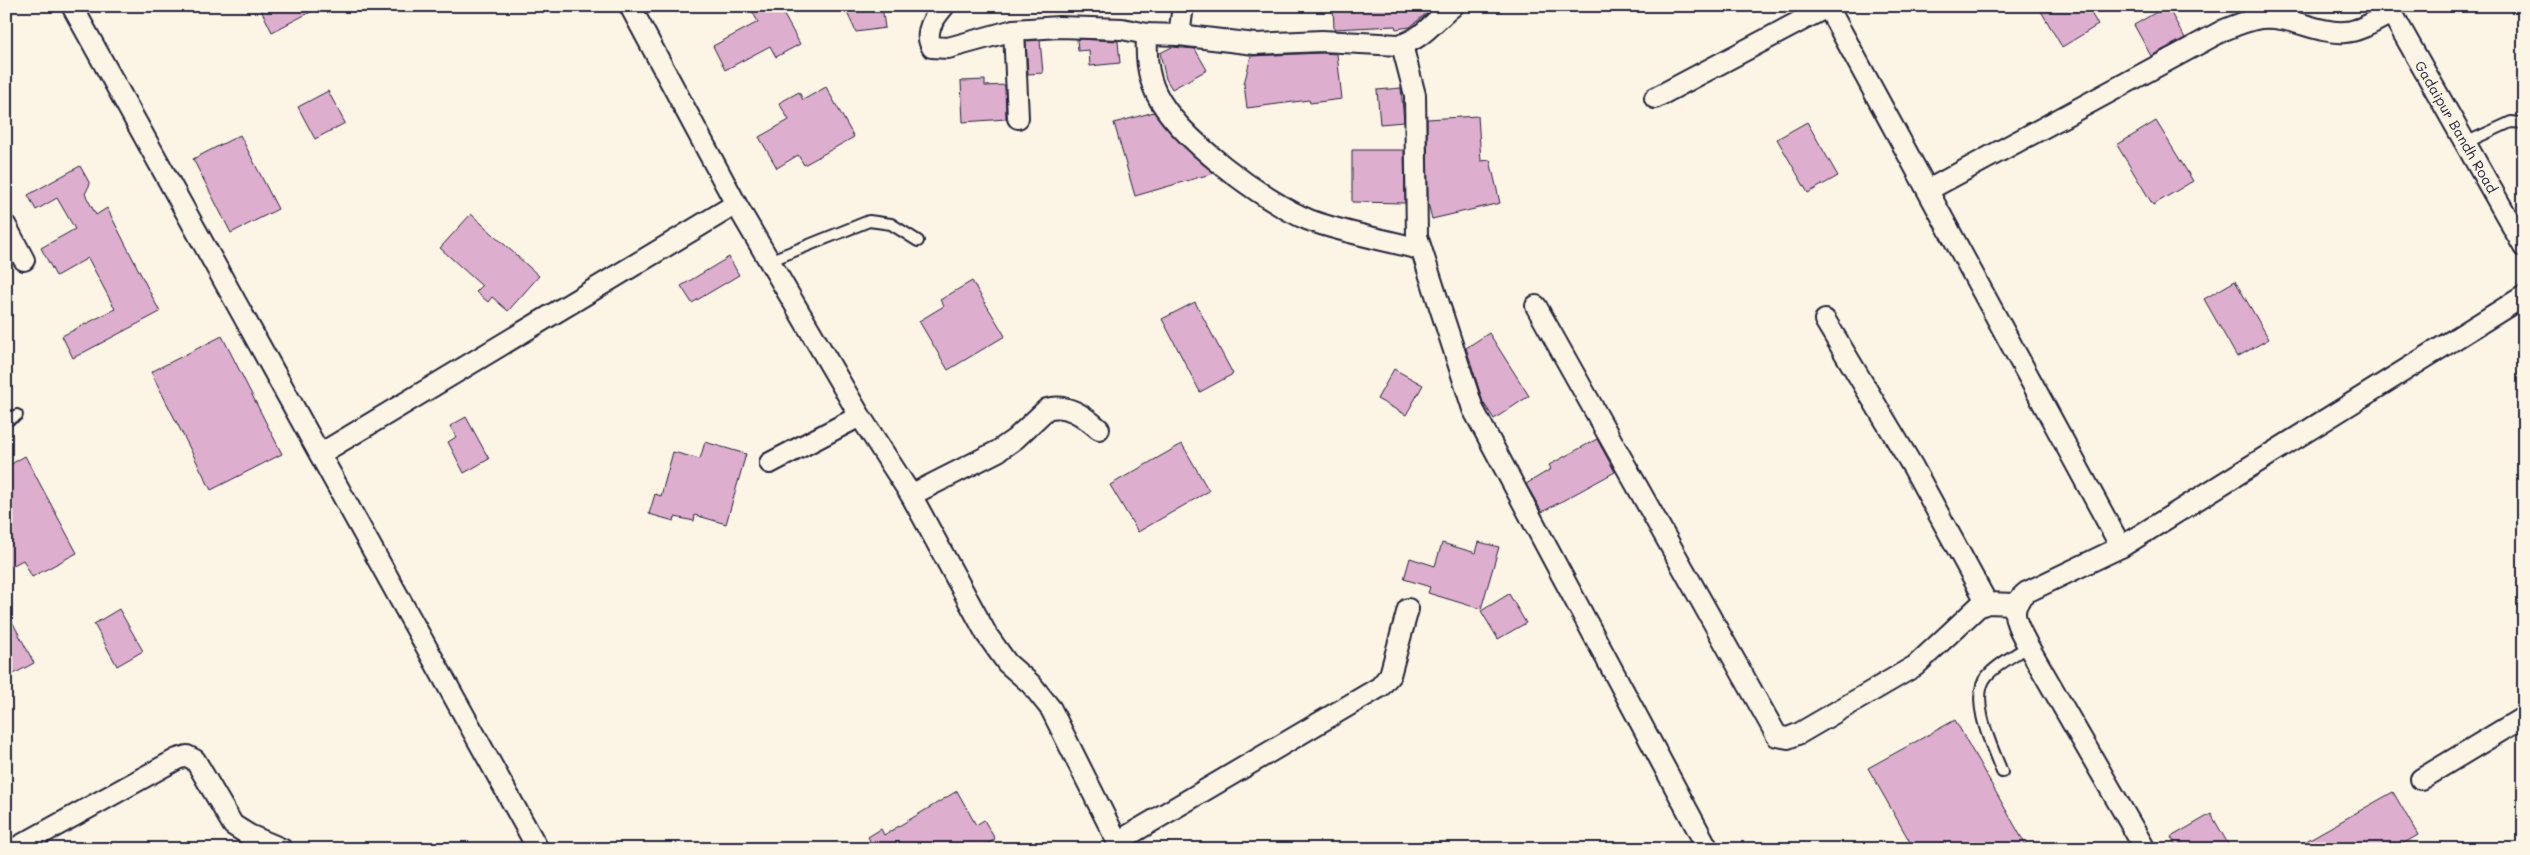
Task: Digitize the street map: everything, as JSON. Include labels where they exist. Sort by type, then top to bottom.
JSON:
[{"type":"street","points":[[72,6],[538,849]]},
{"type":"street","points":[[630,6],[736,204],[860,416],[911,496],[997,652],[1031,684],[1051,709],[1119,845],[1380,687],[1390,675],[1408,609]]},
{"type":"street","points":[[944,6],[930,27],[928,41],[932,47],[948,48],[1014,30],[1060,27],[1122,29],[1147,34],[1179,35],[1256,44],[1322,40],[1402,45],[1427,30],[1453,6]]},
{"type":"street","points":[[1179,35],[1183,6]]},
{"type":"street","points":[[1655,98],[1829,6],[2121,547]]},
{"type":"street","points":[[1928,190],[2224,30],[2262,18],[2283,19],[2321,29],[2345,32],[2362,28],[2390,10]]},
{"type":"street","name":"Gadaipur Bandh Road","points":[[2390,10],[2524,247]]},
{"type":"street","points":[[1014,30],[1018,118]]},
{"type":"street","points":[[1147,34],[1146,55],[1149,76],[1163,106],[1227,169],[1289,211],[1311,220],[1419,249]]},
{"type":"street","points":[[1402,45],[1415,95],[1416,223],[1419,249],[1473,409],[1708,849]]},
{"type":"street","points":[[320,454],[736,204]]},
{"type":"street","points":[[6,226],[24,260]]},
{"type":"street","points":[[2145,849],[2028,646],[2017,623],[2016,604],[2027,592],[2121,547],[2524,296]]},
{"type":"street","points":[[1536,306],[1777,736],[1788,738],[1800,733],[1915,666],[1970,613],[1987,603],[2016,604]]},
{"type":"street","points":[[1825,320],[1913,467],[1987,603]]},
{"type":"street","points":[[911,496],[998,451],[1015,439],[1047,409],[1054,407],[1077,413],[1099,429]]},
{"type":"street","points":[[770,463],[860,416]]},
{"type":"street","points":[[2421,779],[2524,717]]},
{"type":"street","points":[[14,849],[177,759],[186,756],[195,760],[240,840],[282,849]]},
{"type":"lane","points":[[2465,143],[2511,122],[2524,123]]},
{"type":"lane","points":[[769,261],[869,221],[891,224],[918,240]]},
{"type":"lane","points":[[6,421],[17,415]]},
{"type":"lane","points":[[2002,772],[1986,731],[1981,706],[1981,685],[1990,672],[2028,646]]},
{"type":"building","points":[[259,6],[322,6],[272,32]]},
{"type":"building","points":[[761,6],[779,6],[800,44],[776,57],[770,46],[725,70],[713,46],[758,22],[752,11]]},
{"type":"building","points":[[844,6],[882,6],[885,28],[856,32]]},
{"type":"building","points":[[1333,6],[1435,6],[1410,27],[1396,29],[1395,26],[1334,29]]},
{"type":"building","points":[[2038,6],[2087,6],[2098,25],[2062,47]]},
{"type":"building","points":[[2167,6],[2185,38],[2151,56],[2134,25]]},
{"type":"building","points":[[1077,39],[1118,41],[1120,63],[1090,66],[1089,50],[1078,51]]},
{"type":"building","points":[[1040,40],[1043,73],[1028,74],[1026,41]]},
{"type":"building","points":[[1172,47],[1195,49],[1207,70],[1172,89],[1166,79],[1160,53]]},
{"type":"building","points":[[1337,54],[1342,99],[1310,103],[1309,100],[1247,108],[1244,84],[1251,56]]},
{"type":"building","points":[[985,80],[985,86],[1005,85],[1006,119],[963,122],[961,81]]},
{"type":"building","points":[[826,87],[854,137],[804,165],[798,155],[777,168],[759,137],[789,120],[779,103],[799,92],[803,100]]},
{"type":"building","points":[[1401,88],[1404,122],[1380,124],[1377,90]]},
{"type":"building","points":[[328,91],[345,123],[315,139],[298,107]]},
{"type":"building","points":[[1154,112],[1174,137],[1214,173],[1135,196],[1114,123]]},
{"type":"building","points":[[1478,116],[1481,161],[1490,160],[1500,203],[1432,219],[1428,203],[1427,119]]},
{"type":"building","points":[[2156,121],[2193,181],[2153,205],[2117,145]]},
{"type":"building","points":[[1807,122],[1838,176],[1808,193],[1777,139]]},
{"type":"building","points":[[240,135],[278,209],[231,233],[193,159]]},
{"type":"building","points":[[1352,150],[1404,150],[1405,203],[1352,202]]},
{"type":"building","points":[[80,166],[90,184],[85,194],[96,215],[107,208],[160,312],[73,358],[62,336],[115,309],[88,258],[56,276],[41,248],[75,229],[57,198],[36,210],[28,195]]},
{"type":"building","points":[[471,214],[539,276],[508,311],[492,297],[488,302],[476,292],[482,286],[440,248]]},
{"type":"building","points":[[729,257],[739,275],[692,303],[681,286]]},
{"type":"building","points":[[972,281],[1005,336],[948,370],[919,321],[944,306],[940,300]]},
{"type":"building","points":[[2235,281],[2269,339],[2237,357],[2204,299]]},
{"type":"building","points":[[1195,302],[1233,374],[1200,392],[1162,319]]},
{"type":"building","points":[[1489,333],[1529,396],[1494,419],[1483,402],[1466,348]]},
{"type":"building","points":[[222,336],[282,454],[211,490],[151,372]]},
{"type":"building","points":[[1394,369],[1423,385],[1406,415],[1377,399]]},
{"type":"building","points":[[466,417],[489,459],[464,473],[448,442],[456,437],[450,426]]},
{"type":"building","points":[[1597,439],[1615,472],[1542,512],[1526,484],[1551,469],[1549,465]]},
{"type":"building","points":[[705,442],[746,454],[726,524],[695,515],[694,521],[675,517],[674,521],[649,514],[655,494],[661,496],[673,452],[700,459]]},
{"type":"building","points":[[1182,444],[1209,491],[1138,532],[1110,485]]},
{"type":"building","points":[[25,456],[77,553],[32,577],[23,560],[6,569],[6,467]]},
{"type":"building","points":[[1479,542],[1499,547],[1481,609],[1428,593],[1430,587],[1404,579],[1410,558],[1435,566],[1442,543],[1476,553]]},
{"type":"building","points":[[1509,594],[1526,623],[1498,639],[1481,611]]},
{"type":"building","points":[[119,609],[143,651],[117,666],[94,624]]},
{"type":"building","points":[[6,610],[34,663],[6,678]]},
{"type":"building","points":[[1955,720],[2028,849],[1914,849],[1868,768]]},
{"type":"building","points":[[957,791],[976,825],[984,820],[995,839],[980,849],[861,849],[871,843],[868,837],[881,829],[884,835]]},
{"type":"building","points":[[2393,792],[2418,835],[2394,849],[2292,849]]},
{"type":"building","points":[[2211,814],[2231,849],[2178,849],[2171,837]]}]
